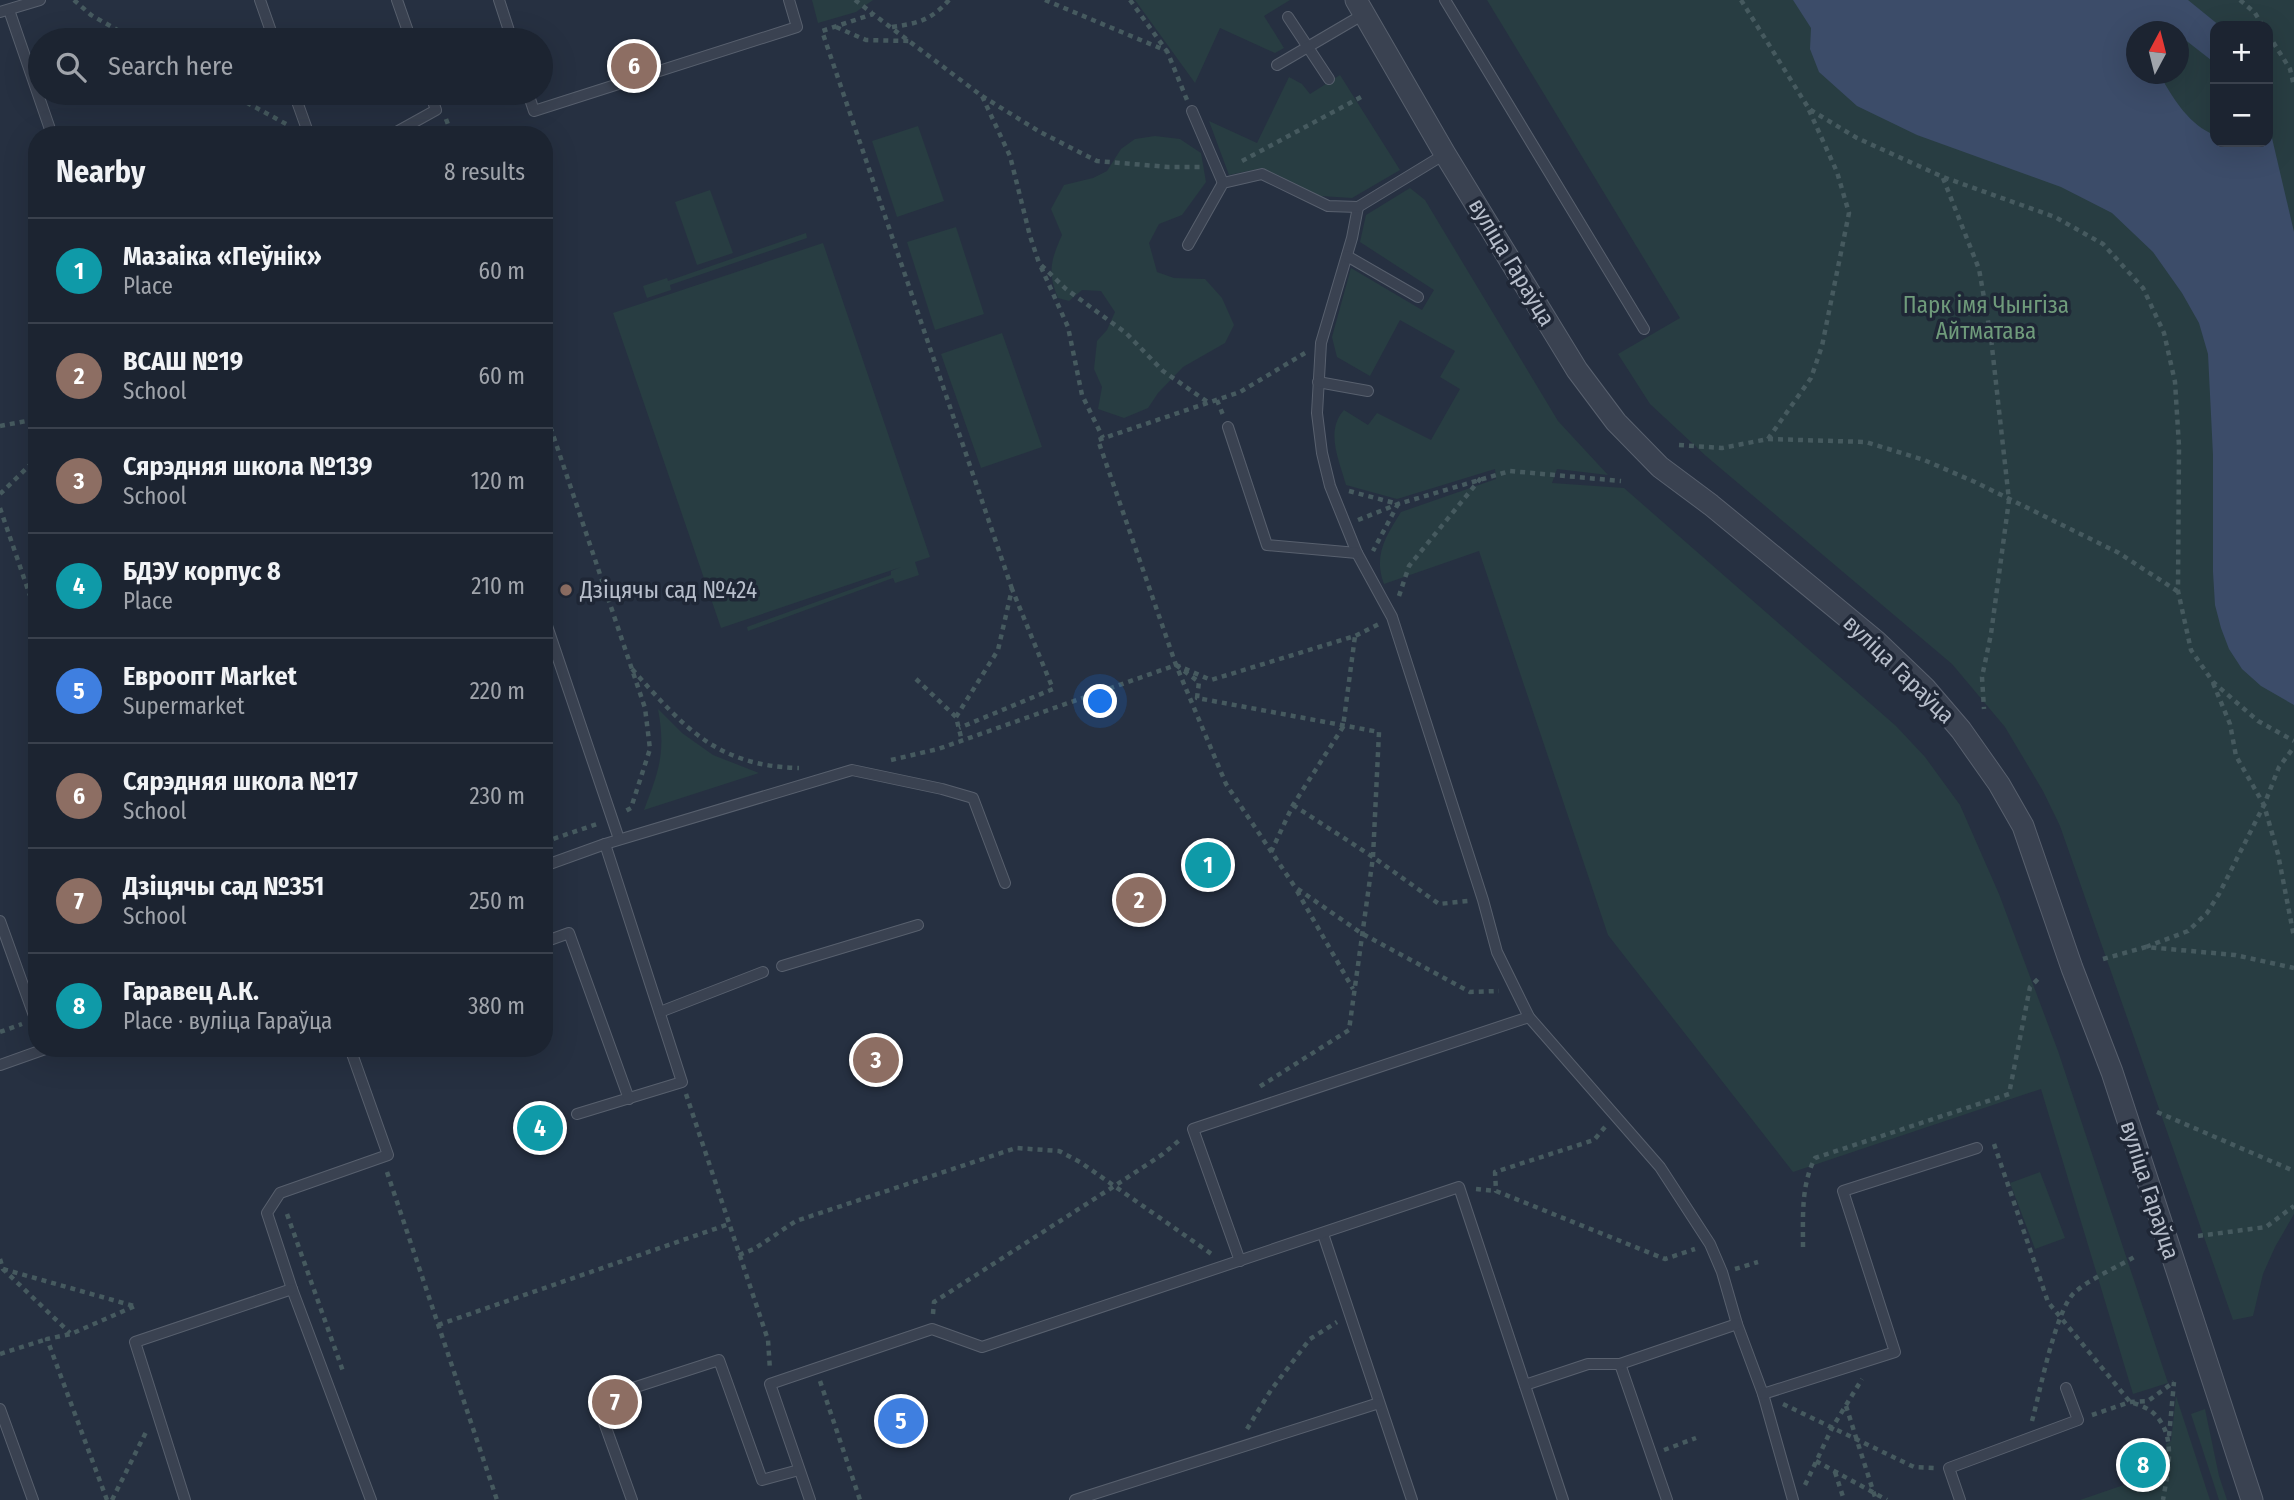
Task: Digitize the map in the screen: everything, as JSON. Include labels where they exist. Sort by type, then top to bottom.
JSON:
[{"type":"street","name":"вуліца Гараўца","points":[[1360,7],[1445,154],[1577,370],[1616,422],[1660,467],[1711,505],[1876,641],[1925,688],[1961,730],[1999,784],[2023,826],[2071,968],[2112,1072],[2252,1500]]},
{"type":"lane","points":[[28,72],[5,11],[40,0]]},
{"type":"lane","points":[[260,0],[270,28]]},
{"type":"lane","points":[[397,0],[407,28]]},
{"type":"lane","points":[[499,0],[508,28]]},
{"type":"lane","points":[[553,105],[797,27],[789,0]]},
{"type":"lane","points":[[1444,0],[1644,329]]},
{"type":"lane","points":[[1277,65],[1308,47],[1360,7]]},
{"type":"lane","points":[[1288,17],[1329,79]]},
{"type":"lane","points":[[41,105],[49,126]]},
{"type":"lane","points":[[298,105],[306,126]]},
{"type":"lane","points":[[407,126],[436,110],[434,105]]},
{"type":"lane","points":[[532,105],[534,111],[553,105]]},
{"type":"lane","points":[[1188,245],[1221,178],[1192,111]]},
{"type":"lane","points":[[1221,178],[1262,174],[1328,206],[1358,207],[1445,154]]},
{"type":"lane","points":[[1358,207],[1347,256],[1321,343],[1317,413],[1330,486],[1357,553],[1392,617],[1483,900],[1497,952],[1514,990],[1529,1017],[1660,1167],[1710,1244],[1723,1272],[1737,1324],[1763,1394],[1793,1500]]},
{"type":"lane","points":[[1347,256],[1418,297]]},
{"type":"lane","points":[[1318,382],[1368,391]]},
{"type":"lane","points":[[1228,427],[1267,545],[1357,553]]},
{"type":"lane","points":[[553,662],[619,839]]},
{"type":"lane","points":[[553,863],[619,839],[852,770],[974,798],[1006,883]]},
{"type":"lane","points":[[577,1114],[682,1082],[605,844]]},
{"type":"lane","points":[[0,921],[28,999]]},
{"type":"lane","points":[[782,967],[918,925]]},
{"type":"lane","points":[[553,939],[569,933],[629,1099]]},
{"type":"lane","points":[[660,1012],[763,972]]},
{"type":"lane","points":[[1240,1262],[1193,1129],[1529,1017]]},
{"type":"lane","points":[[0,1065],[28,1055]]},
{"type":"lane","points":[[353,1057],[388,1155],[280,1193],[267,1213],[292,1289],[371,1500]]},
{"type":"lane","points":[[1763,1394],[1895,1352],[1843,1191],[1977,1148]]},
{"type":"lane","points":[[810,1500],[771,1384],[932,1329],[982,1347],[1459,1187],[1563,1500]]},
{"type":"lane","points":[[1323,1234],[1412,1500]]},
{"type":"lane","points":[[185,1500],[135,1342],[292,1289]]},
{"type":"lane","points":[[1525,1385],[1588,1364],[1620,1364],[1737,1324]]},
{"type":"lane","points":[[632,1500],[596,1400],[719,1360],[762,1480],[799,1470]]},
{"type":"lane","points":[[1620,1364],[1667,1500]]},
{"type":"lane","points":[[1960,1500],[1948,1468],[2078,1420],[2066,1388]]},
{"type":"lane","points":[[1075,1500],[1379,1403]]},
{"type":"lane","points":[[0,1409],[33,1500]]},
{"type":"path","points":[[74,0],[91,15],[114,28]]},
{"type":"path","points":[[855,0],[982,96],[1040,132],[1097,161],[1199,167]]},
{"type":"path","points":[[891,27],[921,23],[942,8],[948,0]]},
{"type":"path","points":[[1045,0],[1167,51]]},
{"type":"path","points":[[1130,0],[1167,51],[1192,111]]},
{"type":"path","points":[[1741,0],[1809,109],[1837,172],[1849,213],[1822,346],[1811,377],[1768,439]]},
{"type":"path","points":[[2240,0],[2260,21]]},
{"type":"path","points":[[873,14],[822,31],[1012,589],[1053,690],[959,728]]},
{"type":"path","points":[[835,26],[866,40],[909,41]]},
{"type":"path","points":[[2273,42],[2290,69],[2294,86]]},
{"type":"path","points":[[982,96],[1010,156],[1039,263],[1058,311],[1068,327],[1082,395],[1103,439]]},
{"type":"path","points":[[1221,178],[1361,97]]},
{"type":"path","points":[[251,105],[290,126]]},
{"type":"path","points":[[1809,109],[1857,138],[1943,177],[2055,217],[2103,244],[2143,288],[2164,333],[2175,382],[2179,446],[2178,591],[2191,650],[2213,682],[2230,724],[2236,756],[2264,805],[2278,853],[2294,937]]},
{"type":"path","points":[[1943,177],[1979,268],[1991,338],[2009,500],[1992,634],[1982,677],[1984,709]]},
{"type":"path","points":[[1039,263],[1066,289],[1126,333],[1163,371],[1209,402]]},
{"type":"path","points":[[1321,343],[1240,392],[1098,440],[1176,665],[1226,784],[1295,887],[1354,990]]},
{"type":"path","points":[[0,426],[28,421]]},
{"type":"path","points":[[553,435],[645,708],[650,749],[631,808],[610,819],[553,839]]},
{"type":"path","points":[[1679,445],[1722,448],[1768,439],[1866,442],[1924,460],[2009,500],[2119,553],[2178,591]]},
{"type":"path","points":[[0,494],[28,467]]},
{"type":"path","points":[[1345,526],[1398,505],[1510,471],[1621,481]]},
{"type":"path","points":[[889,761],[962,741],[1176,665],[1211,680],[1355,636],[1392,617],[1409,566],[1481,478]]},
{"type":"path","points":[[1330,486],[1398,505]]},
{"type":"path","points":[[1364,567],[1398,505]]},
{"type":"path","points":[[0,508],[28,590]]},
{"type":"path","points":[[956,718],[998,650],[1012,589]]},
{"type":"path","points":[[1271,852],[1293,805],[1342,727],[1355,636]]},
{"type":"path","points":[[1176,665],[1199,681],[1198,698],[1379,732],[1373,856],[1349,1030],[1249,1094]]},
{"type":"path","points":[[632,669],[680,722],[721,751],[769,767],[808,768]]},
{"type":"path","points":[[916,679],[956,718],[962,741]]},
{"type":"path","points":[[2213,682],[2258,722],[2294,741]]},
{"type":"path","points":[[2103,959],[2188,932],[2207,913],[2264,805],[2279,767],[2294,747]]},
{"type":"path","points":[[1293,805],[1373,856],[1439,904],[1483,900]]},
{"type":"path","points":[[1295,887],[1361,933],[1470,992],[1514,990]]},
{"type":"path","points":[[2146,947],[2235,955],[2294,968]]},
{"type":"path","points":[[1803,1247],[1806,1175],[1815,1158],[2009,1094],[2030,987],[2038,979]]},
{"type":"path","points":[[682,1082],[768,1340],[771,1384]]},
{"type":"path","points":[[2157,1112],[2294,1171]]},
{"type":"path","points":[[1615,1116],[1594,1140],[1494,1172],[1496,1191],[1665,1259],[1710,1244]]},
{"type":"path","points":[[932,1329],[934,1302],[1163,1154],[1193,1129]]},
{"type":"path","points":[[1977,1148],[1993,1143],[2048,1302],[2130,1402],[2150,1410],[2162,1424],[2168,1440]]},
{"type":"path","points":[[739,1255],[754,1249],[796,1221],[1016,1148],[1059,1151],[1080,1162],[1228,1266]]},
{"type":"path","points":[[382,1158],[497,1500]]},
{"type":"path","points":[[280,1193],[348,1385]]},
{"type":"path","points":[[2198,1236],[2266,1227],[2294,1206]]},
{"type":"path","points":[[438,1325],[729,1224]]},
{"type":"path","points":[[2027,1439],[2060,1318],[2071,1296],[2134,1257]]},
{"type":"path","points":[[0,1259],[3,1269],[71,1334]]},
{"type":"path","points":[[1723,1272],[1758,1262]]},
{"type":"path","points":[[0,1354],[71,1334],[135,1306],[3,1269]]},
{"type":"path","points":[[1235,1449],[1271,1390],[1310,1339],[1349,1314]]},
{"type":"path","points":[[47,1339],[107,1500]]},
{"type":"path","points":[[1802,1490],[1832,1428],[1876,1358]]},
{"type":"path","points":[[816,1369],[860,1500]]},
{"type":"path","points":[[2078,1420],[2130,1402],[2148,1401],[2175,1381],[2163,1500]]},
{"type":"path","points":[[1763,1394],[1914,1467],[1948,1468]]},
{"type":"path","points":[[1846,1405],[1876,1500]]},
{"type":"path","points":[[113,1500],[156,1413]]},
{"type":"path","points":[[1661,1451],[1696,1438]]},
{"type":"path","points":[[1816,1461],[1887,1500]]},
{"type":"path","points":[[1835,1471],[1844,1500]]},
{"type":"green space","points":[[812,0],[873,0],[856,12],[818,23]]},
{"type":"green space","points":[[1135,0],[1290,0],[1264,16],[1284,48],[1275,53],[1220,28],[1195,83]]},
{"type":"green space","name":"Парк імя Чынгіза Айтматава","points":[[1487,0],[2294,0],[2294,1214],[2263,1274],[2253,1316],[2233,1320],[2060,826],[2043,791],[2005,727],[1952,664],[1706,456],[1650,404],[1618,354],[1680,318]]},
{"type":"green space","points":[[1340,75],[1400,170],[1352,198],[1320,196],[1263,168],[1229,175],[1209,121],[1257,143],[1289,77],[1302,84],[1310,94]]},
{"type":"green space","points":[[918,126],[944,201],[897,217],[872,141]]},
{"type":"green space","points":[[1155,136],[1180,139],[1201,153],[1206,182],[1182,215],[1159,224],[1149,243],[1157,272],[1174,278],[1205,279],[1222,298],[1234,325],[1225,343],[1183,367],[1158,393],[1148,408],[1124,418],[1098,409],[1102,387],[1094,369],[1097,341],[1107,330],[1115,312],[1101,291],[1082,290],[1069,301],[1058,298],[1052,281],[1052,266],[1062,235],[1051,209],[1064,185],[1093,178],[1107,171],[1121,149],[1135,139]]},
{"type":"green space","points":[[1410,188],[1425,200],[1558,421],[1608,475],[1557,469],[1552,483],[1624,488],[1896,726],[1925,757],[1960,805],[1999,894],[2058,1051],[2168,1383],[2133,1394],[2041,1089],[1793,1172],[1608,935],[1479,551],[1384,584],[1380,564],[1383,546],[1401,512],[1496,479],[1495,469],[1397,499],[1346,485],[1340,466],[1334,436],[1338,418],[1344,410],[1368,425],[1377,413],[1431,440],[1460,389],[1440,377],[1455,351],[1400,320],[1370,376],[1337,357],[1332,337],[1351,268],[1422,310],[1434,290],[1360,242],[1366,215]]},
{"type":"green space","points":[[710,190],[733,253],[697,265],[675,202]]},
{"type":"green space","points":[[956,227],[984,314],[935,330],[907,242]]},
{"type":"green space","points":[[806,233],[807,238],[670,285],[671,290],[647,298],[643,286],[667,278],[668,281]]},
{"type":"green space","points":[[823,243],[930,557],[915,562],[919,575],[895,583],[893,578],[748,631],[747,627],[891,575],[891,571],[901,567],[721,628],[613,313]]},
{"type":"green space","points":[[1002,333],[1042,447],[981,468],[941,354]]},
{"type":"green space","points":[[658,709],[682,733],[713,755],[759,773],[644,810],[660,761]]},
{"type":"green space","points":[[2040,1172],[2065,1238],[2035,1249],[2010,1183]]},
{"type":"green space","points":[[2176,1396],[2210,1500],[2080,1500],[2147,1477],[2166,1450],[2166,1444],[2171,1441]]},
{"type":"green space","points":[[2205,1409],[2219,1476],[2227,1500],[2219,1500],[2191,1414]]},
{"type":"water","points":[[1793,0],[2188,0],[2214,21],[2210,21],[2210,59],[2189,43],[2189,21],[2126,21],[2126,84],[2165,84],[2187,115],[2210,133],[2210,147],[2273,147],[2273,142],[2294,232],[2294,705],[2261,686],[2242,669],[2229,649],[2221,628],[2215,605],[2213,572],[2213,455],[2208,354],[2199,323],[2153,252],[2112,213],[2061,187],[1917,135],[1857,106],[1819,72],[1810,49],[1811,28]]},
{"type":"place","name":"Сярэдняя школа №17","points":[[634,66]]},
{"type":"place","name":"Дзіцячы сад №424","points":[[566,590]]},
{"type":"place","name":"Мазаіка «Пеўнік»","points":[[1208,865]]},
{"type":"place","name":"ВСАШ №19","points":[[1139,900]]},
{"type":"place","name":"Сярэдняя школа №139","points":[[876,1060]]},
{"type":"place","name":"БДЭУ корпус 8","points":[[540,1128]]},
{"type":"place","name":"Дзіцячы сад №351","points":[[615,1402]]},
{"type":"place","name":"Евроопт Market","points":[[901,1421]]},
{"type":"place","name":"Гаравец А.К.","points":[[2143,1465]]}]
